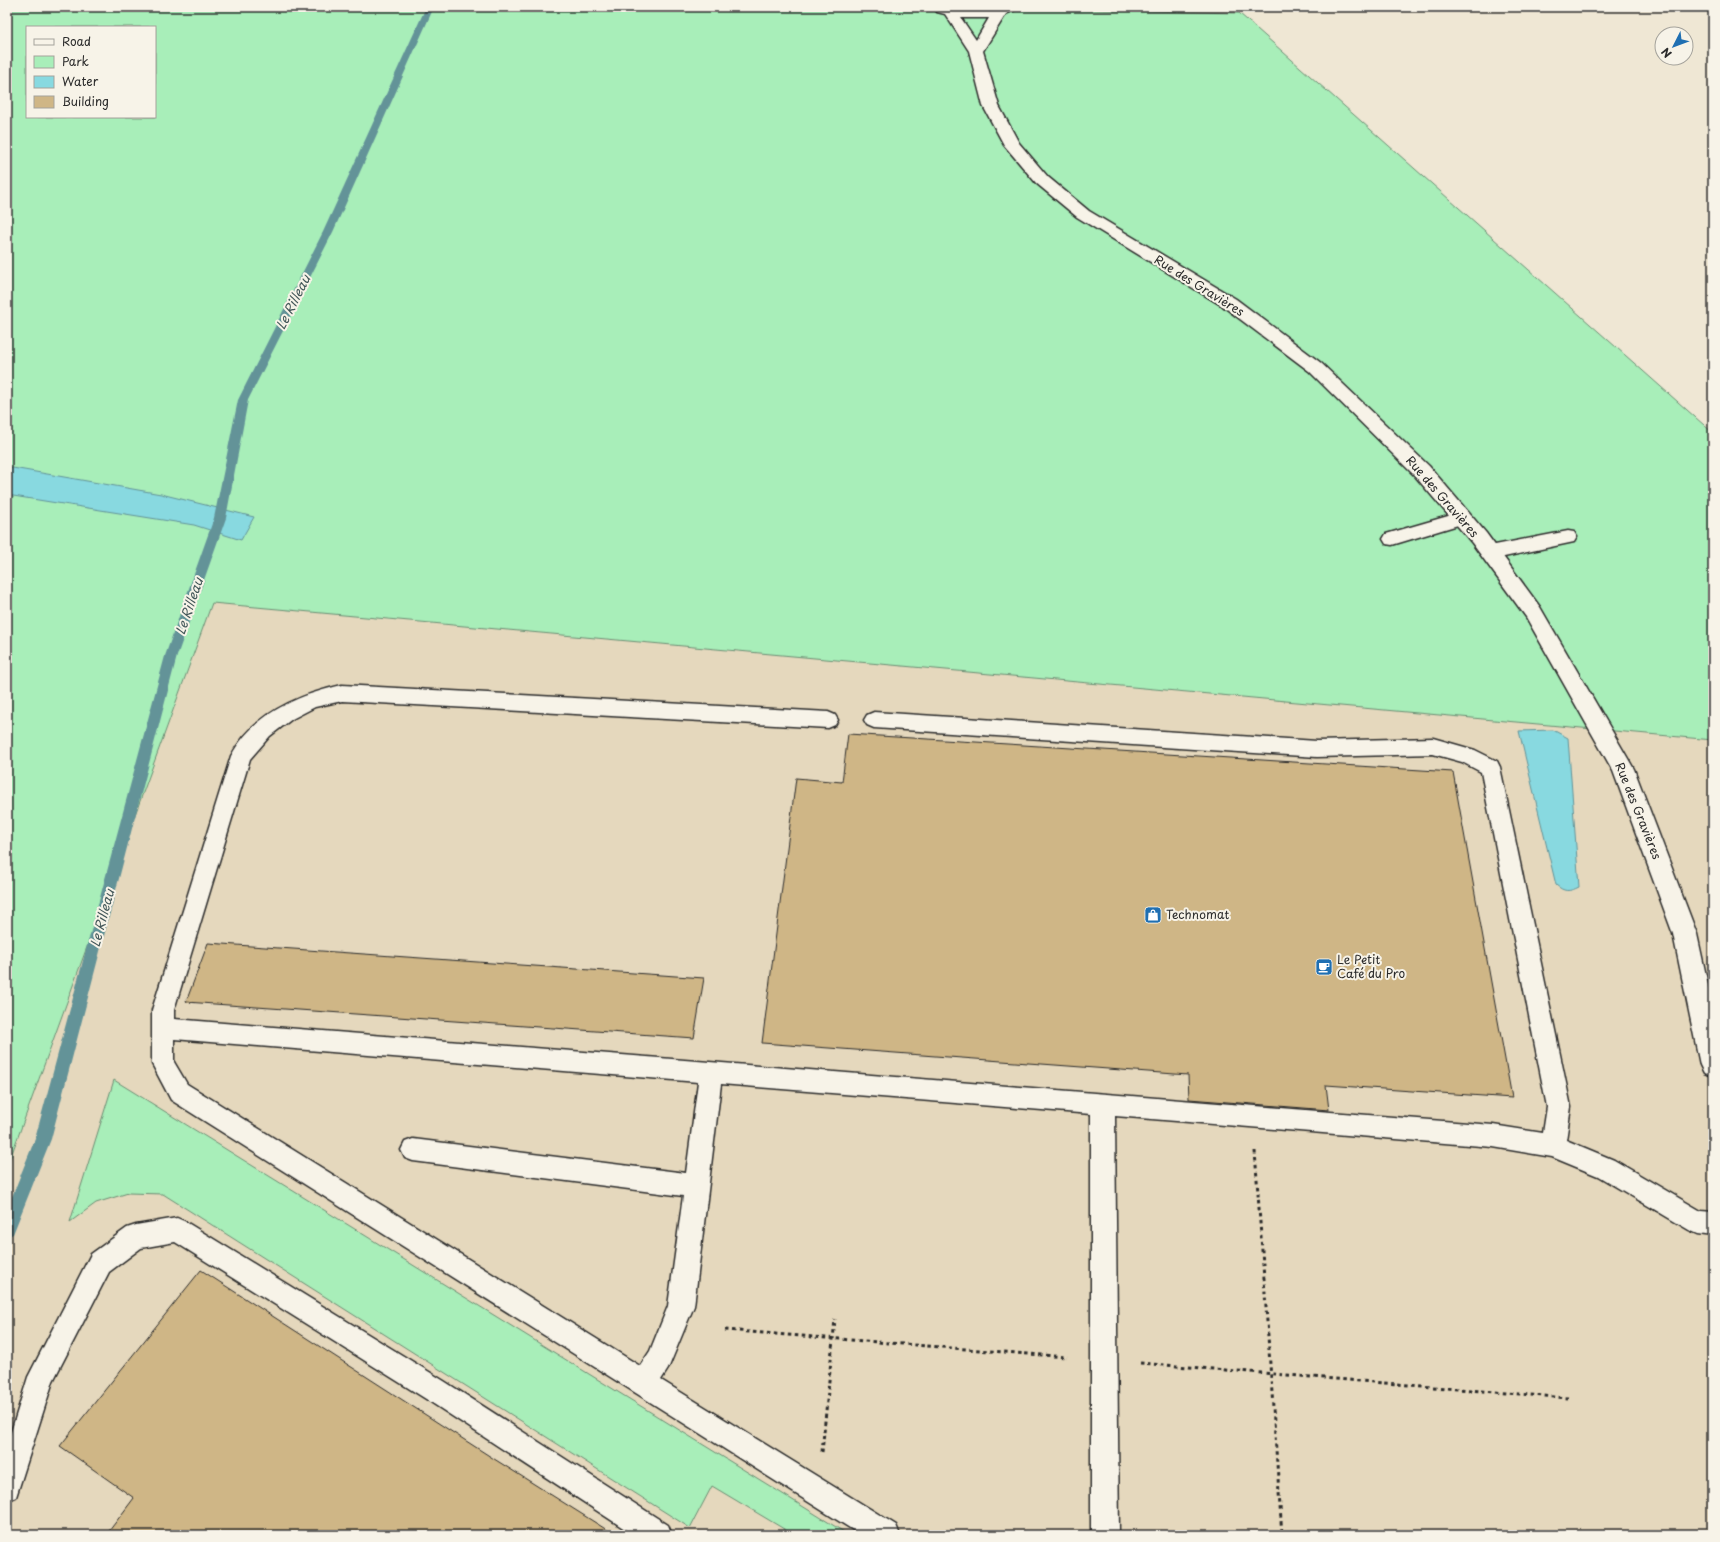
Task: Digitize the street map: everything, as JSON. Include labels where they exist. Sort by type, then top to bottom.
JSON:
[{"type":"main road","points":[[944,10],[975,15],[1005,9]]},
{"type":"main road","points":[[976,51],[1005,9]]},
{"type":"main road","name":"Rue des Gravières","points":[[944,10],[976,51],[991,106],[1012,145],[1042,180],[1083,214],[1230,303],[1315,368],[1422,471],[1490,553],[1534,612],[1623,769],[1685,934],[1711,1040],[1713,1065]]},
{"type":"lane","points":[[1392,539],[1462,518]]},
{"type":"lane","points":[[1490,553],[1568,537]]},
{"type":"lane","points":[[828,720],[342,692],[313,699],[294,707],[276,719],[256,738],[241,756],[163,1010],[163,1064],[179,1092],[886,1535]]},
{"type":"lane","points":[[874,720],[1317,750],[1433,746],[1468,756],[1490,767],[1559,1107],[1553,1146]]},
{"type":"lane","points":[[163,1028],[1493,1136],[1553,1146],[1606,1168],[1698,1222],[1713,1224]]},
{"type":"lane","points":[[644,1383],[659,1360],[681,1306],[711,1073]]},
{"type":"lane","points":[[1102,1104],[1105,1535]]},
{"type":"lane","points":[[413,1150],[696,1186]]},
{"type":"lane","points":[[7,1488],[41,1377],[100,1263],[136,1237],[178,1230],[428,1386],[658,1535]]},
{"type":"path","points":[[1252,1117],[1262,1230],[1282,1535]]},
{"type":"path","points":[[821,1457],[835,1319]]},
{"type":"path","points":[[725,1330],[1568,1398]]},
{"type":"shaded area","points":[[212,603],[1713,740],[1713,1535],[7,1535],[7,1167]]},
{"type":"green space","points":[[7,7],[951,7],[1239,13],[1713,433],[1713,740],[212,603],[7,1167]]},
{"type":"green space","points":[[114,1080],[849,1535],[794,1535],[712,1486],[690,1528],[163,1194],[128,1193],[96,1203],[70,1222]]},
{"type":"water","points":[[7,467],[161,494],[254,517],[241,540],[194,525],[7,495]]},
{"type":"water","points":[[1553,730],[1568,738],[1579,887],[1572,890],[1564,890],[1556,885],[1519,731]]},
{"type":"building","name":"Technomat","points":[[848,734],[1453,772],[1512,1098],[1326,1085],[1329,1110],[1189,1099],[1188,1075],[762,1043],[796,778],[842,782]]},
{"type":"building","points":[[208,943],[704,978],[694,1038],[186,1002]]},
{"type":"building","points":[[201,1270],[615,1535],[106,1535],[134,1498],[60,1446]]},
{"type":"waterway","name":"Le Rilleau","points":[[7,1229],[43,1139],[171,656],[220,518],[243,400],[328,232],[430,7]]},
{"type":"place","name":"Technomat","points":[[1153,915]]},
{"type":"place","name":"Le Petit Café du Pro","points":[[1324,967]]}]
